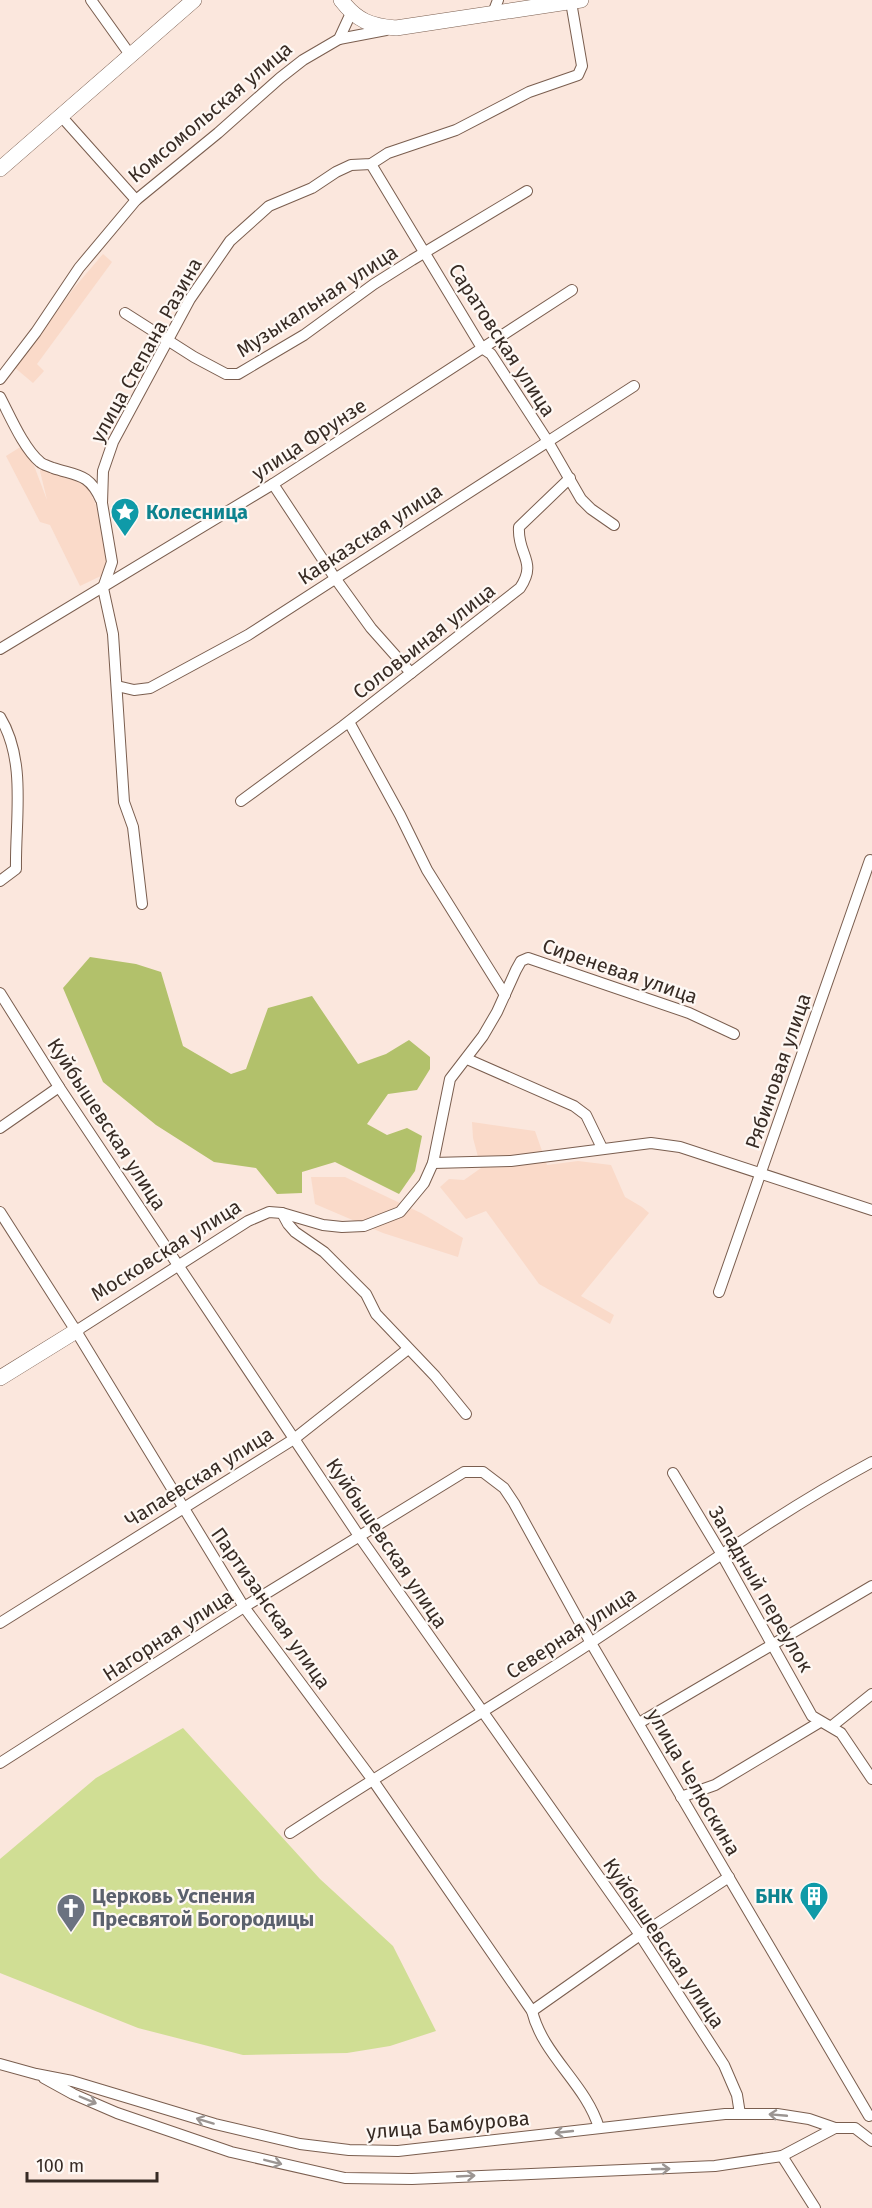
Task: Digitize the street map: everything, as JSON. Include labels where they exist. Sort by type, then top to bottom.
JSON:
[{"type":"main road","points":[[0,169],[194,0]]},
{"type":"main road","points":[[341,0],[351,13],[374,26],[396,28],[496,7],[576,1]]},
{"type":"main road","name":"Московская улица","points":[[0,1378],[76,1331]]},
{"type":"street","points":[[91,0],[130,56]]},
{"type":"street","name":"улица Степана Разина","points":[[142,903],[133,826],[124,802],[113,634],[103,588],[112,562],[102,503],[105,465],[112,442],[190,299],[215,260],[230,241],[253,219],[269,206],[312,188],[351,165],[371,164],[388,153],[456,130],[529,93],[578,75],[582,66],[576,1]]},
{"type":"street","points":[[339,39],[351,13]]},
{"type":"street","name":"Комсомольская улица","points":[[0,378],[36,332],[79,268],[136,200],[303,60],[339,39],[396,28]]},
{"type":"street","points":[[61,116],[136,200]]},
{"type":"street","name":"Саратовская улица","points":[[371,164],[482,348],[491,354],[547,440],[581,499],[615,525]]},
{"type":"street","name":"Музыкальная улица","points":[[125,313],[194,357],[226,374],[238,374],[304,334],[374,284],[527,191]]},
{"type":"street","name":"улица Фрунзе","points":[[0,649],[273,484],[572,290]]},
{"type":"street","name":"Кавказская улица","points":[[117,686],[134,690],[150,688],[248,635],[634,386]]},
{"type":"street","points":[[0,397],[28,447],[40,463],[79,474],[96,471],[105,465]]},
{"type":"street","points":[[79,474],[97,492],[102,503]]},
{"type":"street","name":"Соловьиная улица","points":[[241,801],[349,722],[510,598],[527,576],[528,564],[519,541],[519,527],[570,478]]},
{"type":"street","points":[[273,484],[371,628],[411,673]]},
{"type":"street","points":[[0,717],[9,730],[14,748],[18,799],[15,837],[16,869],[0,881]]},
{"type":"street","points":[[349,722],[427,870],[505,995]]},
{"type":"street","name":"Рябиновая улица","points":[[719,1292],[871,861]]},
{"type":"street","name":"Сиреневая улица","points":[[450,1079],[467,1059],[497,1012],[521,961],[528,958],[689,1013],[734,1034]]},
{"type":"street","name":"Куйбышевская улица","points":[[0,993],[59,1087],[359,1536],[640,1935],[724,2065],[737,2095],[740,2114]]},
{"type":"street","points":[[467,1059],[574,1106],[586,1115],[602,1148]]},
{"type":"street","name":"Московская улица","points":[[76,1331],[180,1267],[248,1221],[269,1212],[282,1213],[323,1225],[342,1227],[364,1226],[400,1212],[424,1182],[433,1163],[450,1079]]},
{"type":"street","points":[[0,1128],[59,1087]]},
{"type":"street","points":[[433,1163],[512,1161],[651,1143],[680,1147],[872,1210]]},
{"type":"street","name":"Партизанская улица","points":[[0,1212],[76,1331],[244,1608],[372,1779],[532,2011],[535,2025],[591,2108],[599,2128]]},
{"type":"street","points":[[282,1213],[295,1232],[324,1252],[366,1294],[376,1314],[435,1376],[466,1414]]},
{"type":"street","name":"Чапаевская улица","points":[[0,1623],[294,1438],[408,1349]]},
{"type":"street","name":"Северная улица","points":[[290,1833],[372,1779],[591,1643],[721,1553],[872,1462]]},
{"type":"street","name":"Нагорная улица","points":[[0,1763],[464,1472],[483,1472]]},
{"type":"street","name":"улица Челюскина","points":[[483,1472],[504,1488],[514,1503],[591,1643],[871,2115]]},
{"type":"street","name":"Западный переулок","points":[[673,1473],[721,1553],[812,1716],[820,1722]]},
{"type":"street","points":[[639,1723],[872,1586]]},
{"type":"street","points":[[832,1726],[872,1694]]},
{"type":"street","points":[[681,1797],[715,1785],[820,1722],[832,1726],[848,1742],[872,1779]]},
{"type":"street","points":[[532,2011],[640,1935],[729,1877]]},
{"type":"street","name":"улица Бамбурова","points":[[0,2064],[72,2081],[215,2124],[300,2144],[349,2150],[398,2151],[725,2114],[777,2114],[809,2119],[835,2128]]},
{"type":"street","points":[[36,2074],[73,2094],[117,2112],[231,2152],[345,2178],[412,2179],[715,2166],[782,2156],[835,2128],[855,2128],[872,2141]]},
{"type":"street","points":[[855,2128],[871,2115]]},
{"type":"street","points":[[782,2156],[815,2208]]},
{"type":"shaded area","points":[[103,254],[112,262],[37,364],[44,371],[33,383],[14,367]]},
{"type":"shaded area","points":[[22,446],[33,463],[47,500],[40,471],[42,467],[83,484],[90,492],[96,505],[109,559],[105,574],[80,586],[50,525],[40,522],[6,456]]},
{"type":"shaded area","points":[[472,1122],[535,1131],[547,1165],[578,1161],[611,1165],[625,1197],[649,1213],[581,1296],[614,1315],[610,1324],[539,1284],[486,1211],[466,1219],[440,1187],[449,1179],[464,1180],[481,1168],[473,1138]]},
{"type":"shaded area","points":[[311,1177],[345,1177],[421,1213],[463,1238],[458,1257],[383,1233],[315,1204]]},
{"type":"green space","points":[[90,957],[136,964],[161,972],[183,1046],[231,1074],[246,1069],[268,1008],[312,996],[358,1064],[386,1054],[409,1040],[430,1057],[430,1069],[417,1090],[388,1094],[367,1124],[387,1135],[407,1128],[422,1136],[415,1171],[399,1194],[335,1162],[302,1172],[302,1193],[277,1194],[256,1168],[214,1162],[156,1125],[103,1082],[63,988]]},
{"type":"green space","points":[[183,1728],[320,1879],[393,1946],[436,2031],[390,2046],[347,2053],[243,2055],[138,2028],[0,1973],[0,1859],[96,1778]]},
{"type":"place","name":"Колесница","points":[[125,538]]},
{"type":"place","name":"БНК","points":[[814,1922]]},
{"type":"place","name":"Церковь Успения Пресвятой Богородицы","points":[[71,1934]]}]
